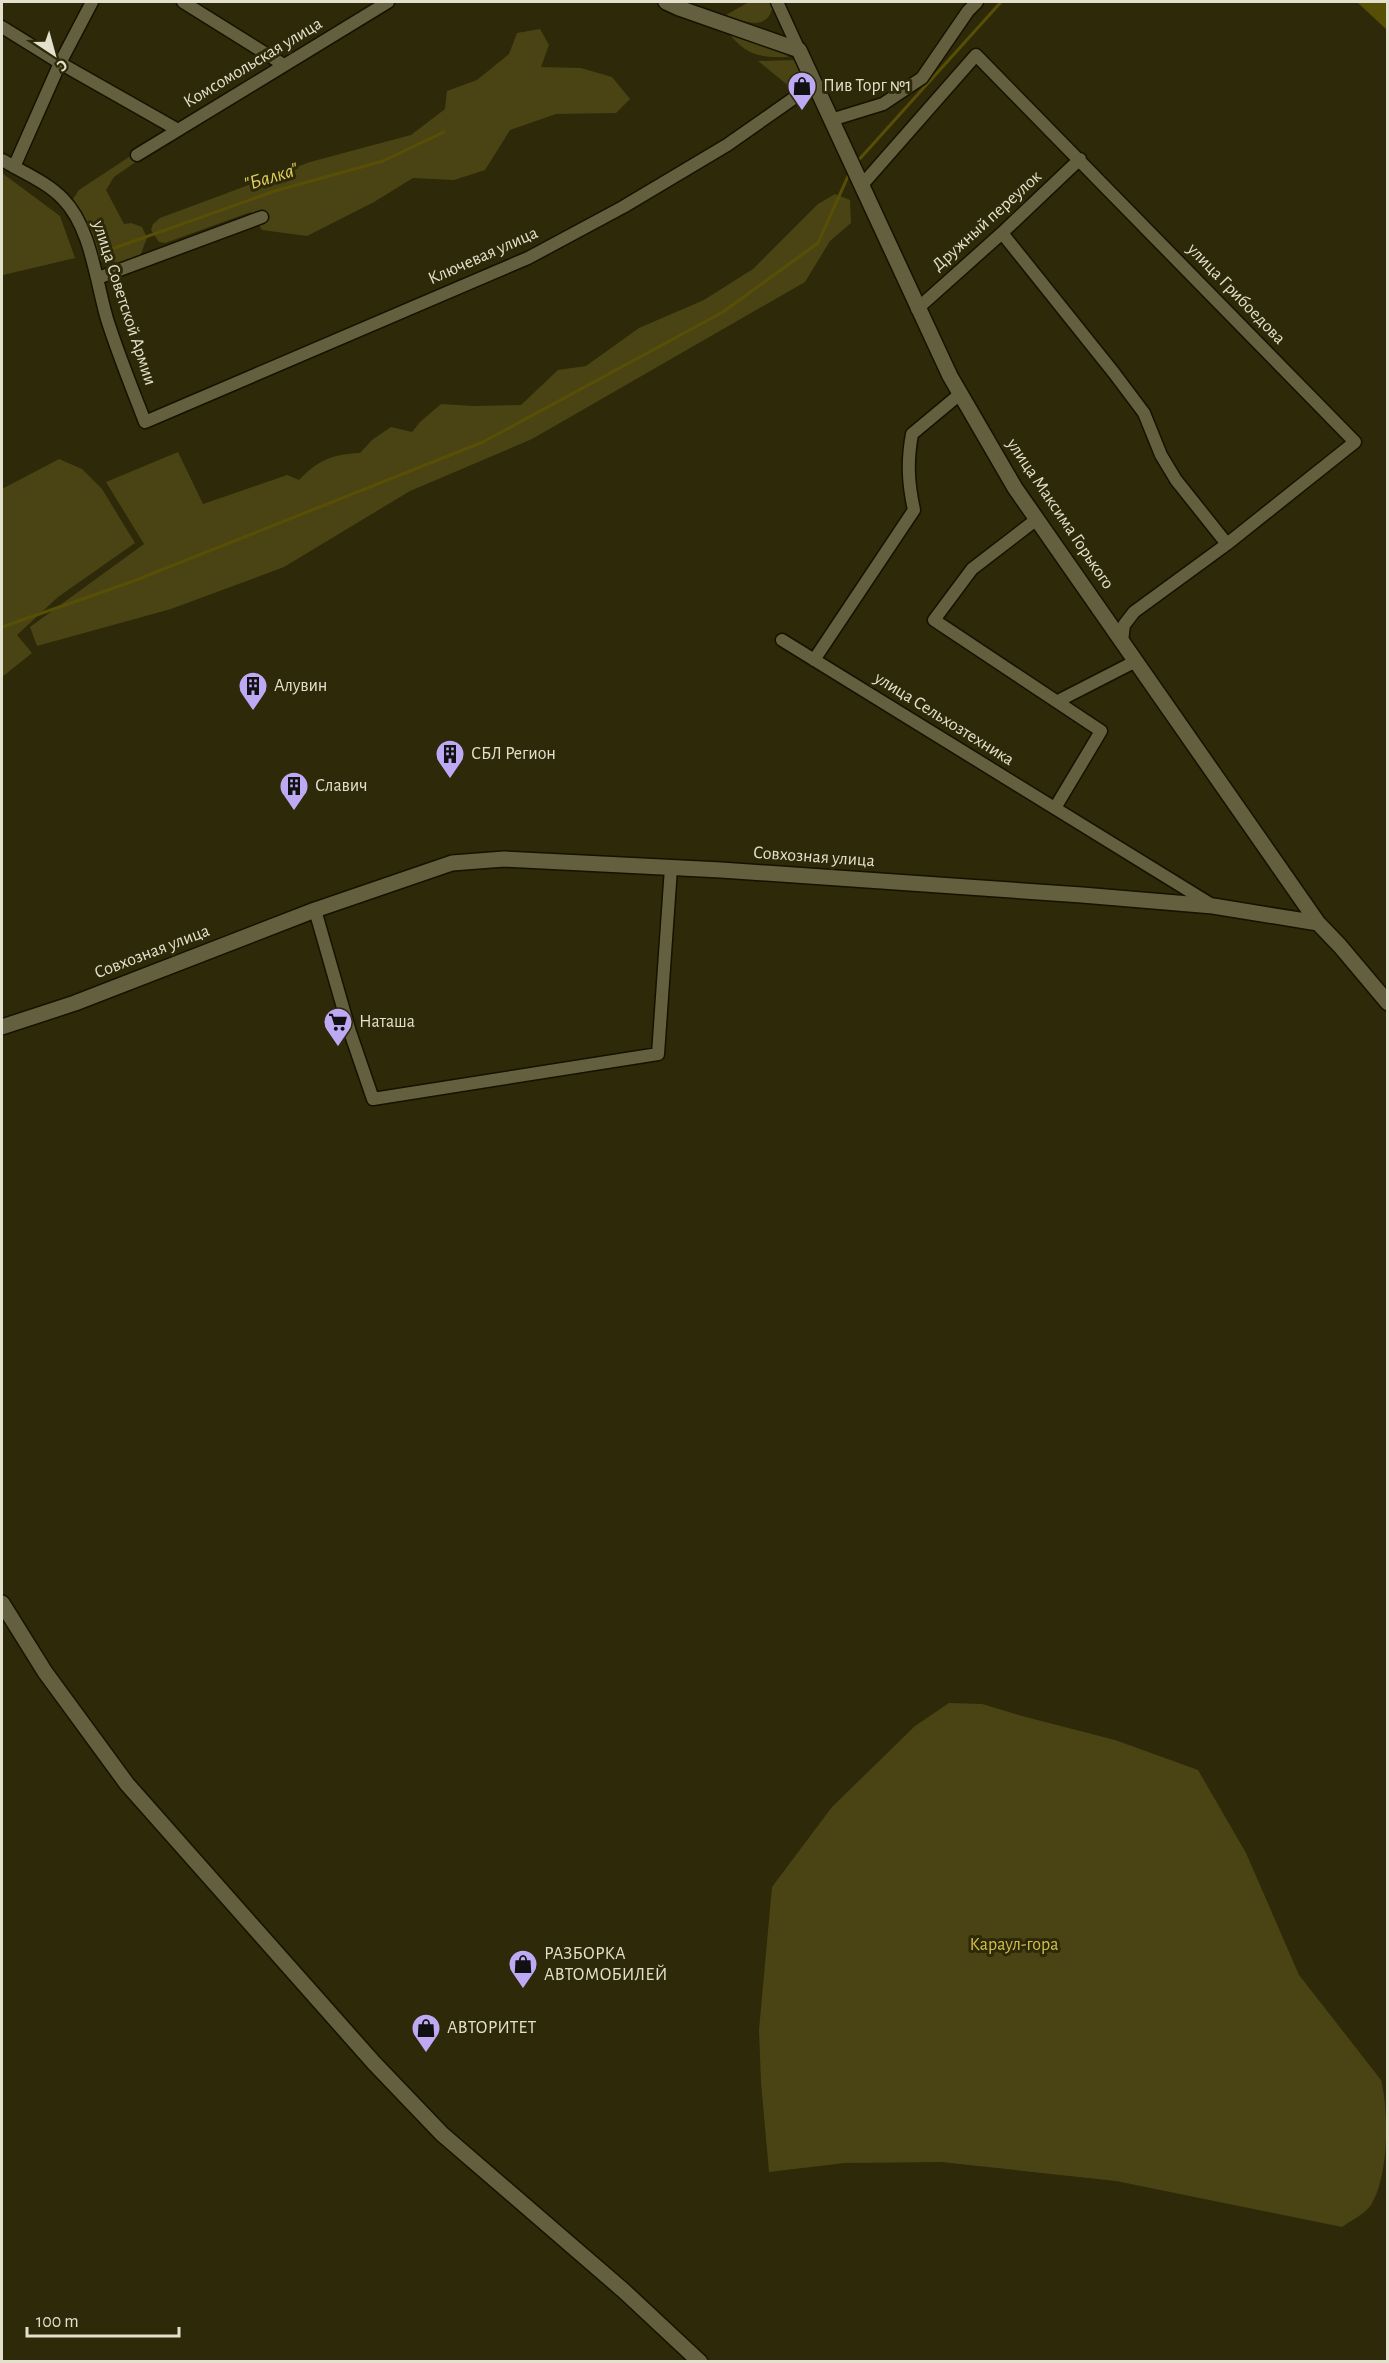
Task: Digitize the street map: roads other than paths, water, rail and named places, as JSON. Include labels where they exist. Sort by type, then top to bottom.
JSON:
[{"type":"street","points":[[14,167],[60,63],[92,2]]},
{"type":"street","points":[[183,2],[284,65]]},
{"type":"street","name":"Комсомольская улица","points":[[137,155],[388,2]]},
{"type":"street","points":[[666,2],[799,50]]},
{"type":"street","name":"улица Максима Горького","points":[[777,2],[917,309],[960,394],[1015,488],[1318,923],[1388,1003]]},
{"type":"street","points":[[831,120],[883,104],[922,78],[968,11],[977,2]]},
{"type":"street","points":[[2,27],[178,130]]},
{"type":"street","name":"улица Грибоедова","points":[[861,186],[976,55],[1355,442],[1227,544],[1134,612],[1124,625],[1122,641]]},
{"type":"street","name":"Ключевая улица","points":[[145,422],[528,258],[623,207],[727,145],[814,84]]},
{"type":"street","name":"Дружный переулок","points":[[917,309],[1080,159]]},
{"type":"street","name":"улица Советской Армии","points":[[2,160],[55,191],[69,206],[81,228],[98,278],[107,318],[145,422]]},
{"type":"street","points":[[98,278],[262,217]]},
{"type":"street","points":[[1002,233],[1144,413],[1161,455],[1176,480],[1227,544]]},
{"type":"street","points":[[814,660],[914,510],[908,484],[908,457],[912,434],[960,394]]},
{"type":"street","points":[[1037,519],[972,569],[934,620],[1101,731],[1055,808]]},
{"type":"street","name":"улица Сельхозтехника","points":[[782,640],[1213,906]]},
{"type":"street","points":[[1058,701],[1136,662]]},
{"type":"street","name":"Совхозная улица","points":[[2,1027],[75,1003],[315,910],[452,863],[504,859],[671,868],[1213,906],[1318,923]]},
{"type":"street","points":[[315,910],[350,1032],[373,1099],[658,1054],[671,868]]},
{"type":"street","points":[[2,1603],[45,1672],[127,1784],[374,2063],[442,2134],[624,2291],[700,2361]]},
{"type":"waterway","points":[[856,163],[1001,2]]},
{"type":"waterway","name":"\"Балка\"","points":[[106,251],[275,191],[383,161],[444,132]]},
{"type":"waterway","points":[[2,627],[131,582],[483,442],[723,312],[818,243],[849,174]]},
{"type":"place","name":"Пив Торг №1","points":[[802,112]]},
{"type":"place","name":"Алувин","points":[[253,712]]},
{"type":"place","name":"СБЛ Регион","points":[[450,780]]},
{"type":"place","name":"Славич","points":[[294,812]]},
{"type":"place","name":"Наташа","points":[[338,1048]]},
{"type":"place","name":"РАЗБОРКА АВТОМОБИЛЕЙ","points":[[523,1990]]},
{"type":"place","name":"АВТОРИТЕТ","points":[[426,2054]]},
{"type":"park label","name":"Караул-гора","points":[[1014,1945]]}]
